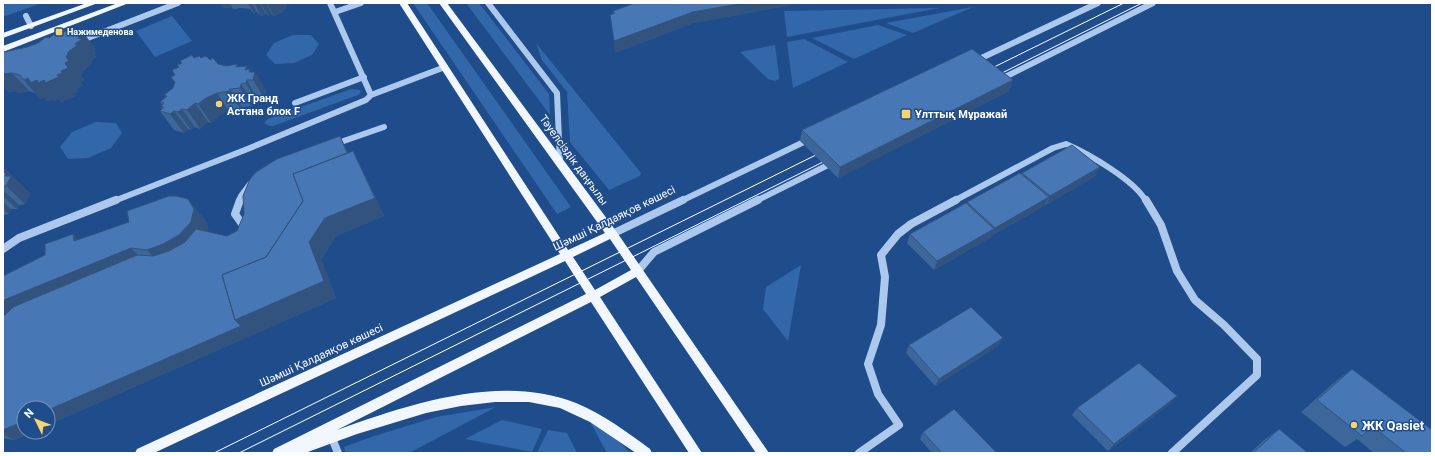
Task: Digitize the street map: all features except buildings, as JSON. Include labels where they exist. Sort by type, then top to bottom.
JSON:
[{"type":"main road","points":[[3,36],[94,3]]},
{"type":"main road","points":[[6,47],[125,3]]},
{"type":"main road","points":[[403,3],[696,453]]},
{"type":"main road","name":"Тәуелсіздік даңғылы","points":[[443,3],[612,234],[763,453]]},
{"type":"main road","points":[[6,47],[15,37],[77,9]]},
{"type":"main road","name":"Шәмші Қалдаяқов көшесі","points":[[140,453],[612,234]]},
{"type":"main road","points":[[278,453],[593,296],[638,272]]},
{"type":"main road","points":[[290,453],[423,407],[494,396],[544,398],[562,403],[607,424],[646,453]]},
{"type":"street","points":[[76,43],[178,3]]},
{"type":"street","points":[[330,3],[371,95]]},
{"type":"street","points":[[335,12],[361,3]]},
{"type":"street","points":[[488,3],[557,93],[560,163]]},
{"type":"street","points":[[969,64],[1098,3]]},
{"type":"street","points":[[994,83],[1153,3]]},
{"type":"street","points":[[26,16],[32,26]]},
{"type":"street","points":[[3,249],[19,238],[245,150],[366,100],[371,95],[444,67]]},
{"type":"street","points":[[295,103],[364,77]]},
{"type":"street","points":[[326,148],[384,127]]},
{"type":"street","name":"Шәмші Қалдаяқов көшесі","points":[[612,234],[818,135]]},
{"type":"street","points":[[859,453],[899,425],[878,394],[868,364],[881,325],[885,277],[881,255],[898,234],[911,224],[1053,148],[1066,144],[1080,150],[1108,167],[1142,194],[1161,225],[1177,271],[1195,300],[1224,325],[1258,359],[1257,375],[1172,453]]},
{"type":"street","points":[[638,272],[654,252],[839,160]]},
{"type":"street","points":[[242,235],[245,229],[235,214],[241,196],[253,181]]},
{"type":"street","points":[[332,438],[338,453]]},
{"type":"shaded area","points":[[3,3],[42,3],[3,17]]},
{"type":"shaded area","points":[[413,3],[427,3],[571,207],[557,214]]},
{"type":"shaded area","points":[[466,3],[479,3],[549,94],[550,115]]},
{"type":"shaded area","points":[[973,7],[913,33],[886,23]]},
{"type":"shaded area","points":[[939,8],[787,37],[784,11],[785,11]]},
{"type":"shaded area","points":[[172,16],[192,41],[155,57],[136,31]]},
{"type":"shaded area","points":[[878,25],[907,35],[854,59],[812,38]]},
{"type":"shaded area","points":[[293,35],[311,35],[319,44],[312,55],[294,63],[275,64],[266,55],[274,43]]},
{"type":"shaded area","points":[[804,39],[848,62],[793,88],[787,42]]},
{"type":"shaded area","points":[[536,43],[641,173],[640,176],[609,190],[570,142],[567,92],[542,60]]},
{"type":"shaded area","points":[[775,45],[779,79],[775,81],[768,79],[740,52]]},
{"type":"shaded area","points":[[351,89],[360,90],[361,92],[358,95],[273,126],[269,126],[264,123],[268,119]]},
{"type":"shaded area","points":[[96,122],[116,123],[122,133],[111,148],[88,158],[68,159],[60,147],[72,132]]},
{"type":"shaded area","points":[[801,265],[788,341],[763,309],[766,287]]},
{"type":"shaded area","points":[[496,407],[409,453],[346,453],[344,447],[436,417]]},
{"type":"shaded area","points":[[502,420],[542,429],[532,452],[465,439]]},
{"type":"shaded area","points":[[589,420],[615,437],[630,453],[607,453]]},
{"type":"shaded area","points":[[548,430],[567,433],[577,453],[537,453]]},
{"type":"tram line","points":[[986,71],[1124,3]]},
{"type":"tram line","points":[[994,77],[1142,3]]},
{"type":"tram line","points":[[214,453],[826,150]]},
{"type":"tram line","points":[[239,453],[831,158]]},
{"type":"place","name":"Нажимеденова","points":[[59,32]]},
{"type":"place","name":"ЖК Гранд Астана блок F","points":[[219,104]]},
{"type":"place","name":"Ұлттық Мұражай","points":[[906,114]]},
{"type":"place","name":"ЖК Qasiet","points":[[1354,425]]}]
